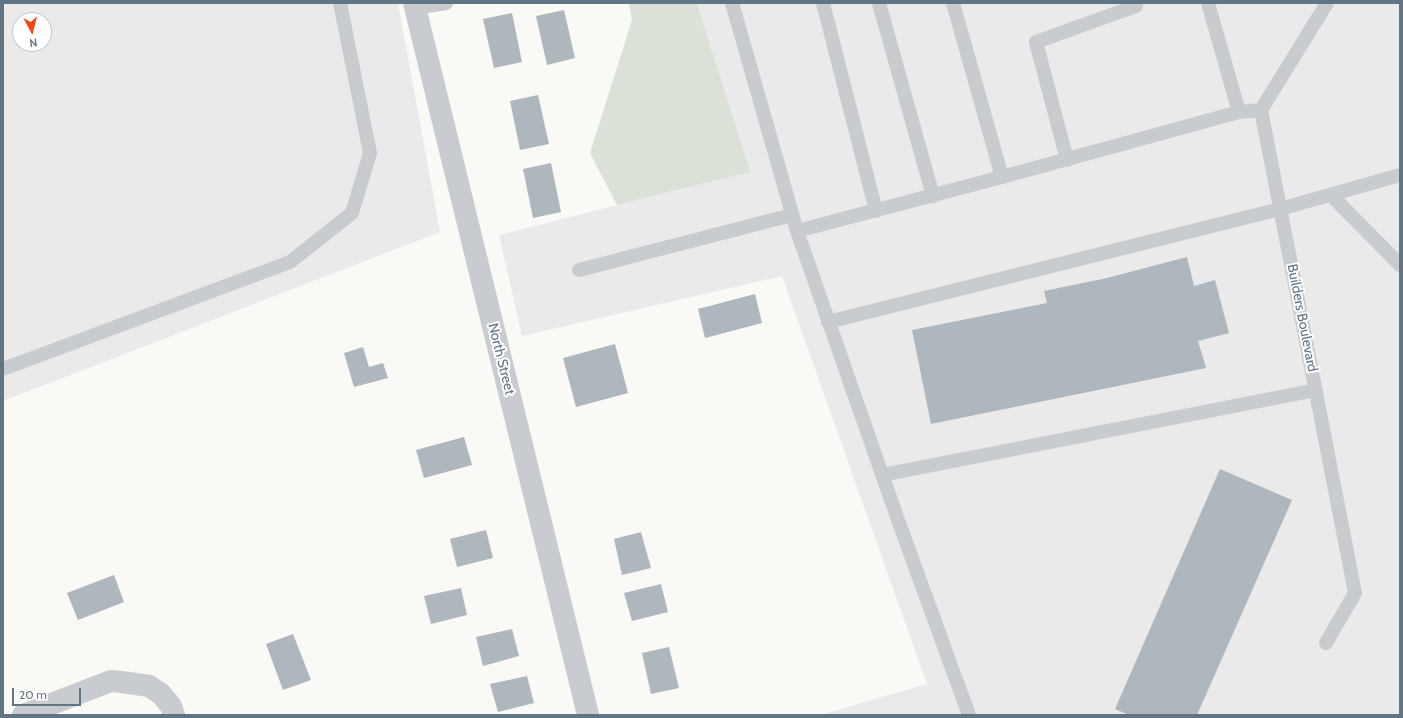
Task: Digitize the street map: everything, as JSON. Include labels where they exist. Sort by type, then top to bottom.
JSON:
[{"type":"street","name":"North Street","points":[[415,6],[588,715]]},
{"type":"street","points":[[22,715],[111,681],[149,686],[161,694],[171,706],[174,715]]},
{"type":"lane","points":[[3,369],[290,262],[352,213],[370,153],[340,3]]},
{"type":"lane","points":[[415,6],[446,3]]},
{"type":"lane","points":[[732,3],[796,232],[969,715]]},
{"type":"lane","points":[[823,3],[876,211]]},
{"type":"lane","points":[[879,3],[933,196]]},
{"type":"lane","points":[[953,3],[1002,177]]},
{"type":"lane","points":[[1208,3],[1239,112]]},
{"type":"lane","points":[[796,232],[1067,160],[1239,112],[1261,110],[1326,3]]},
{"type":"lane","points":[[1067,160],[1036,42],[1136,6]]},
{"type":"lane","name":"Builders Boulevard","points":[[1261,110],[1355,593],[1326,643]]},
{"type":"lane","points":[[828,322],[1280,209],[1400,176]]},
{"type":"lane","points":[[1331,194],[1400,265]]},
{"type":"lane","points":[[579,270],[792,215]]},
{"type":"lane","points":[[882,475],[1316,390]]},
{"type":"shaded area","points":[[3,3],[398,3],[440,232],[3,401]]},
{"type":"shaded area","points":[[629,3],[697,3],[750,172],[617,205],[590,153],[632,20]]},
{"type":"shaded area","points":[[697,3],[1400,3],[1400,715],[820,715],[927,684],[782,276],[522,336],[499,235],[749,172]]},
{"type":"building","points":[[564,10],[575,58],[547,65],[536,16]]},
{"type":"building","points":[[512,13],[522,62],[494,68],[483,19]]},
{"type":"building","points":[[538,95],[549,144],[520,150],[510,101]]},
{"type":"building","points":[[551,163],[561,212],[533,218],[523,169]]},
{"type":"building","points":[[1187,257],[1194,286],[1215,280],[1229,333],[1198,341],[1206,368],[931,424],[912,330],[1047,303],[1044,291],[1107,278]]},
{"type":"building","points":[[755,294],[762,323],[705,338],[698,309]]},
{"type":"building","points":[[615,344],[628,393],[576,407],[563,358]]},
{"type":"building","points":[[363,347],[369,367],[383,363],[388,378],[354,387],[344,353]]},
{"type":"building","points":[[464,437],[472,465],[424,478],[416,450]]},
{"type":"building","points":[[1220,469],[1292,500],[1197,715],[1129,715],[1115,709]]},
{"type":"building","points":[[486,530],[493,558],[457,567],[450,539]]},
{"type":"building","points":[[641,532],[651,568],[622,575],[614,539]]},
{"type":"building","points":[[114,575],[124,602],[78,620],[67,593]]},
{"type":"building","points":[[661,584],[668,612],[632,621],[624,593]]},
{"type":"building","points":[[461,588],[467,615],[431,624],[424,596]]},
{"type":"building","points":[[512,629],[519,656],[483,666],[476,637]]},
{"type":"building","points":[[293,634],[311,680],[283,690],[266,644]]},
{"type":"building","points":[[669,647],[679,688],[651,694],[642,653]]},
{"type":"building","points":[[527,676],[534,703],[498,712],[490,684]]}]
